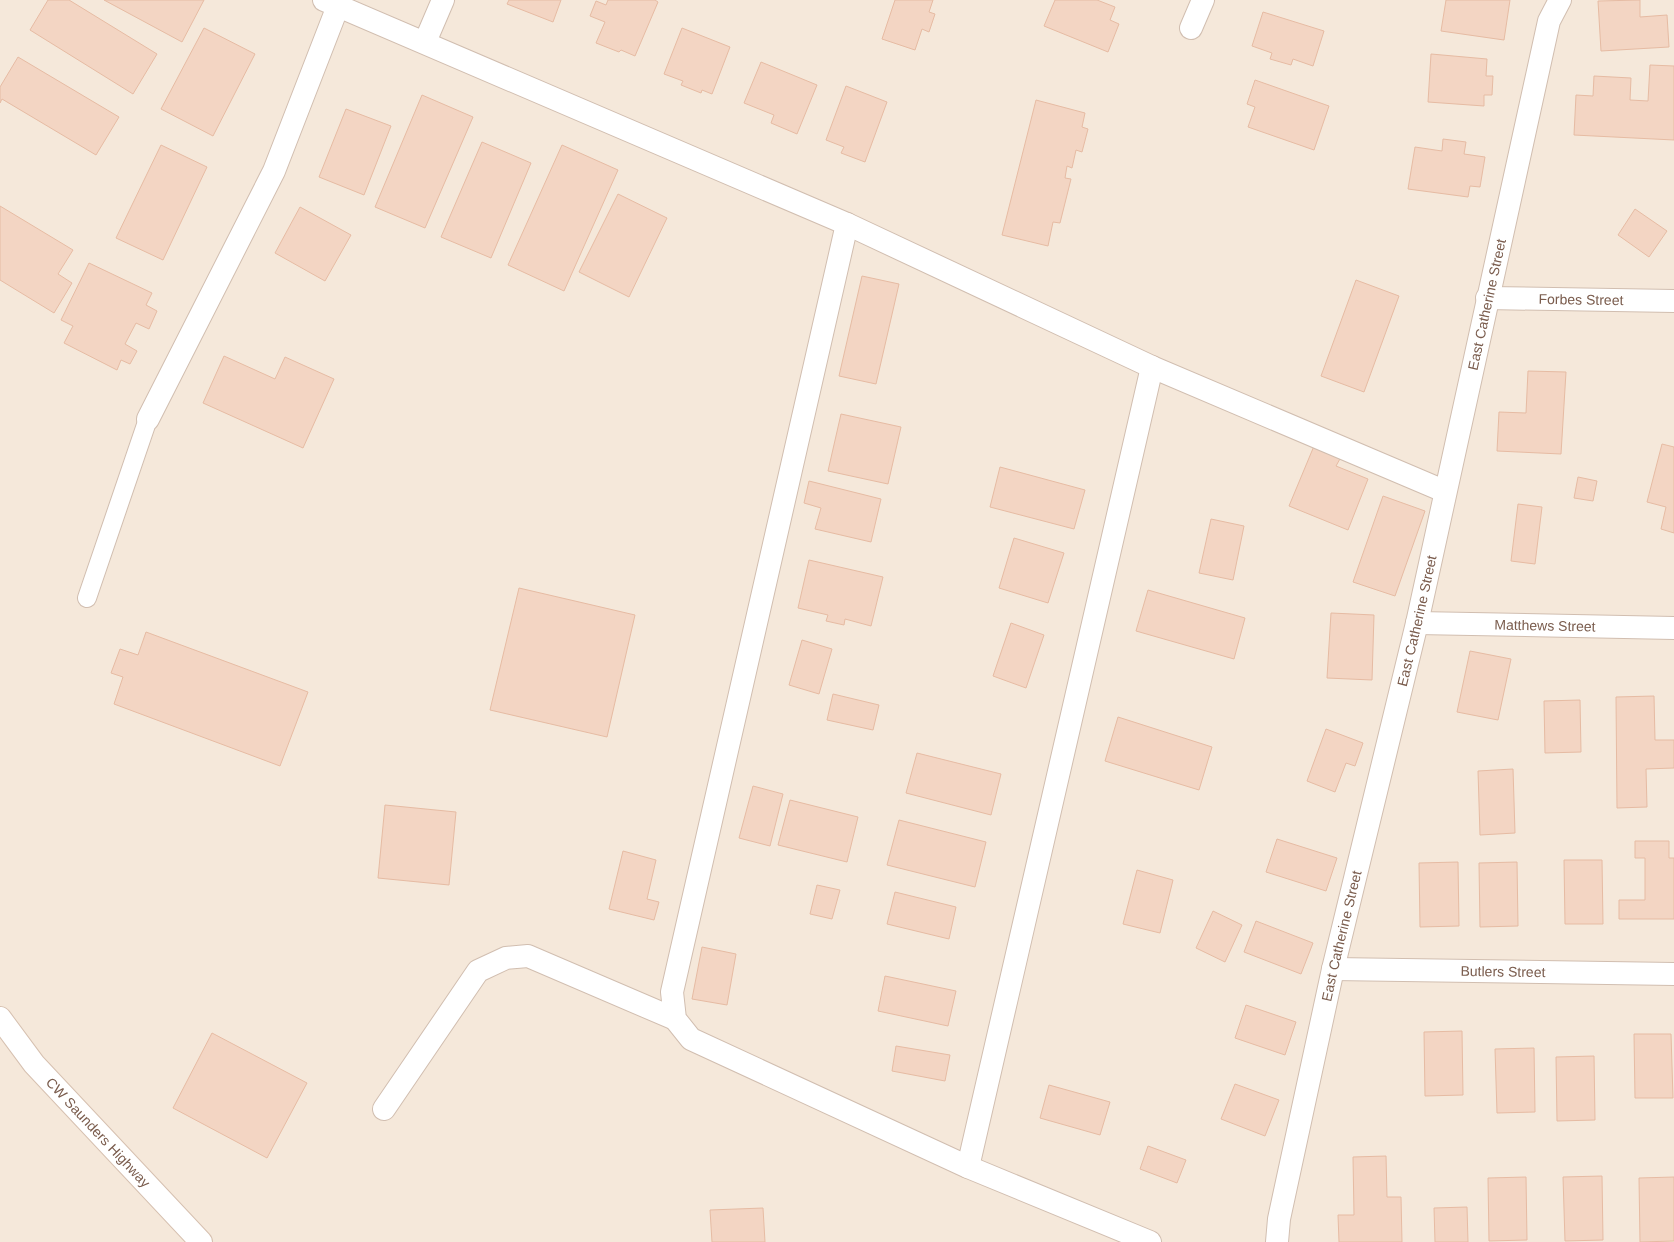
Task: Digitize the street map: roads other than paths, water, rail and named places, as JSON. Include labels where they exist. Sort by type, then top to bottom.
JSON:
[{"type":"street","points":[[425,42],[443,0]]},
{"type":"street","points":[[1191,28],[1203,0]]},
{"type":"street","name":"East Catherine Street","points":[[1277,1242],[1279,1218],[1333,969],[1417,623],[1444,491],[1549,21],[1560,0]]},
{"type":"street","points":[[148,419],[274,171],[331,3],[847,224],[1152,367],[1444,491]]},
{"type":"street","points":[[675,1019],[672,992],[847,224]]},
{"type":"street","name":"Forbes Street","points":[[1487,298],[1674,301]]},
{"type":"street","points":[[968,1167],[1152,367]]},
{"type":"street","name":"Matthews Street","points":[[1417,623],[1674,628]]},
{"type":"street","points":[[384,1109],[478,971],[506,958],[528,956],[675,1019],[691,1039],[968,1167],[1150,1242]]},
{"type":"street","name":"Butlers Street","points":[[1333,969],[1674,974]]},
{"type":"street","name":"CW Saunders Highway","points":[[0,1018],[34,1064],[201,1242]]},
{"type":"lane","points":[[87,598],[148,419]]}]
